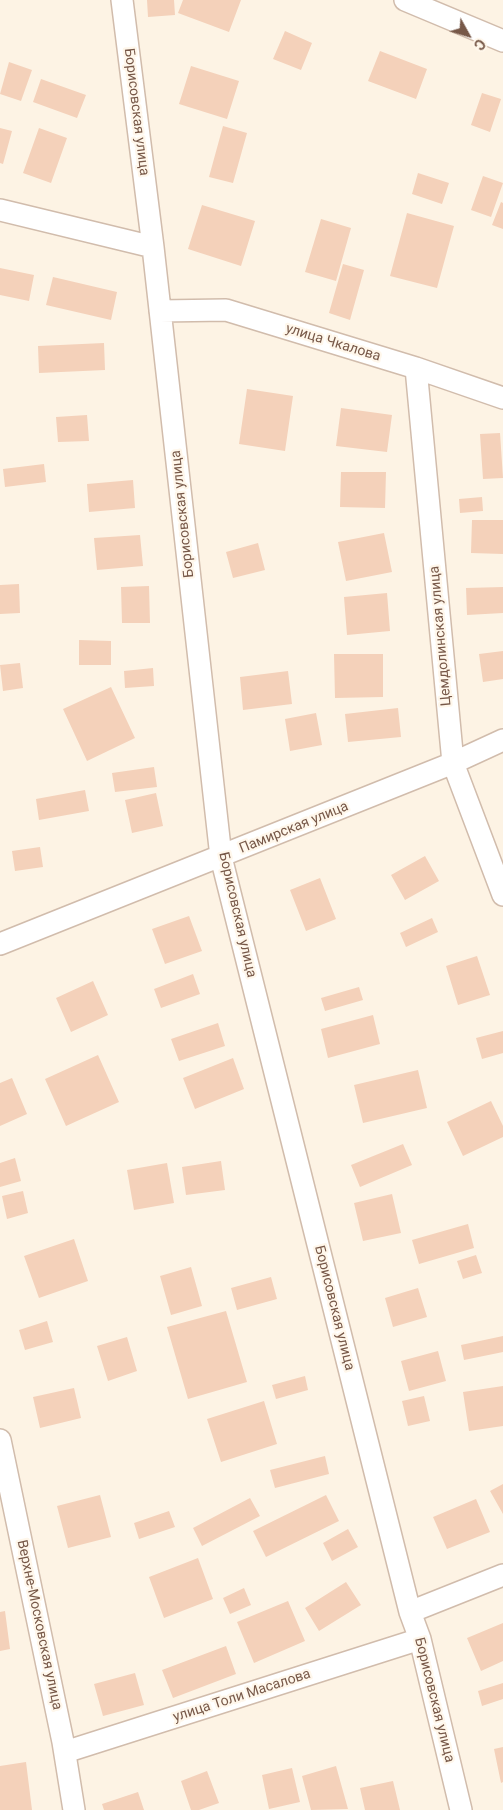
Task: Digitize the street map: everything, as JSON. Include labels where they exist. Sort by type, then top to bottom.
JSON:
[{"type":"street","name":"Борисовская улица","points":[[122,0],[153,247],[221,857],[410,1612],[420,1640],[461,1810]]},
{"type":"street","points":[[405,0],[503,41]]},
{"type":"street","points":[[0,210],[153,247]]},
{"type":"street","name":"улица Чкалова","points":[[160,311],[226,310],[416,368],[503,398]]},
{"type":"street","name":"Цемдолинская улица","points":[[416,368],[453,763],[503,895]]},
{"type":"street","name":"Памирская улица","points":[[0,944],[453,763],[503,740]]},
{"type":"street","name":"Верхне-Московская улица","points":[[0,1440],[65,1752],[74,1810]]},
{"type":"street","points":[[410,1612],[503,1574]]},
{"type":"street","name":"улица Толи Масалова","points":[[65,1752],[420,1640]]},
{"type":"building","points":[[147,0],[174,0],[175,15],[148,17]]},
{"type":"building","points":[[183,0],[241,0],[229,32],[178,13]]},
{"type":"building","points":[[285,31],[312,43],[301,70],[273,59]]},
{"type":"building","points":[[380,51],[427,69],[416,99],[368,81]]},
{"type":"building","points":[[9,62],[32,70],[21,101],[0,94]]},
{"type":"building","points":[[191,66],[239,81],[227,119],[179,104]]},
{"type":"building","points":[[41,79],[86,95],[77,118],[33,102]]},
{"type":"building","points":[[482,93],[501,99],[490,132],[471,125]]},
{"type":"building","points":[[223,126],[247,133],[233,183],[209,177]]},
{"type":"building","points":[[0,128],[12,131],[3,164],[0,163]]},
{"type":"building","points":[[39,128],[67,138],[51,183],[23,173]]},
{"type":"building","points":[[418,173],[449,183],[442,204],[412,194]]},
{"type":"building","points":[[483,176],[503,183],[491,217],[471,210]]},
{"type":"building","points":[[501,202],[503,203],[503,229],[492,225]]},
{"type":"building","points":[[202,205],[255,221],[241,266],[188,249]]},
{"type":"building","points":[[407,213],[454,226],[437,288],[390,276]]},
{"type":"building","points":[[321,219],[351,228],[336,281],[305,272]]},
{"type":"building","points":[[343,264],[364,270],[350,320],[329,313]]},
{"type":"building","points":[[0,268],[34,275],[29,301],[0,295]]},
{"type":"building","points":[[53,277],[117,292],[111,320],[46,305]]},
{"type":"building","points":[[104,343],[105,370],[39,373],[38,346]]},
{"type":"building","points":[[247,389],[293,396],[285,451],[239,444]]},
{"type":"building","points":[[341,408],[392,415],[387,452],[336,446]]},
{"type":"building","points":[[87,415],[89,441],[58,442],[56,417]]},
{"type":"building","points":[[500,433],[503,478],[483,479],[480,434]]},
{"type":"building","points":[[44,464],[46,482],[5,487],[3,469]]},
{"type":"building","points":[[341,472],[386,472],[385,508],[340,507]]},
{"type":"building","points":[[133,480],[135,508],[89,512],[87,484]]},
{"type":"building","points":[[482,497],[483,511],[460,513],[459,499]]},
{"type":"building","points":[[472,520],[503,520],[503,554],[471,553]]},
{"type":"building","points":[[384,533],[392,572],[346,581],[338,542]]},
{"type":"building","points":[[140,535],[143,566],[97,570],[94,538]]},
{"type":"building","points":[[258,543],[265,570],[233,578],[226,552]]},
{"type":"building","points":[[19,584],[20,613],[0,614],[0,585]]},
{"type":"building","points":[[149,586],[150,623],[122,623],[121,587]]},
{"type":"building","points":[[503,587],[503,613],[467,615],[466,588]]},
{"type":"building","points":[[387,593],[390,631],[347,635],[344,597]]},
{"type":"building","points":[[79,640],[111,641],[111,665],[79,665]]},
{"type":"building","points":[[503,651],[503,679],[483,682],[479,654]]},
{"type":"building","points":[[334,654],[383,654],[383,697],[335,698]]},
{"type":"building","points":[[20,663],[23,688],[3,691],[0,665]]},
{"type":"building","points":[[153,668],[154,686],[125,688],[124,671]]},
{"type":"building","points":[[288,671],[292,704],[243,710],[240,677]]},
{"type":"building","points":[[111,687],[135,738],[87,761],[63,709]]},
{"type":"building","points":[[398,708],[401,737],[348,742],[345,714]]},
{"type":"building","points":[[316,713],[322,745],[290,751],[285,719]]},
{"type":"building","points":[[154,767],[157,787],[115,792],[112,773]]},
{"type":"building","points":[[85,790],[89,811],[39,820],[36,799]]},
{"type":"building","points":[[156,793],[163,826],[132,833],[125,800]]},
{"type":"building","points":[[40,847],[43,867],[15,871],[12,851]]},
{"type":"building","points":[[425,856],[439,881],[405,900],[391,875]]},
{"type":"building","points":[[320,878],[336,919],[306,931],[290,890]]},
{"type":"building","points":[[189,916],[202,951],[165,964],[152,929]]},
{"type":"building","points":[[432,918],[438,932],[406,947],[400,933]]},
{"type":"building","points":[[477,956],[490,995],[458,1005],[446,966]]},
{"type":"building","points":[[193,974],[200,994],[161,1008],[154,989]]},
{"type":"building","points":[[93,981],[108,1015],[71,1032],[56,998]]},
{"type":"building","points":[[359,987],[363,1000],[325,1011],[321,998]]},
{"type":"building","points":[[373,1015],[380,1044],[328,1058],[321,1029]]},
{"type":"building","points":[[218,1023],[225,1046],[179,1061],[171,1039]]},
{"type":"building","points":[[503,1031],[503,1053],[482,1059],[476,1038]]},
{"type":"building","points":[[98,1055],[119,1102],[66,1126],[45,1079]]},
{"type":"building","points":[[233,1058],[244,1089],[195,1109],[183,1078]]},
{"type":"building","points":[[418,1070],[427,1108],[363,1123],[354,1085]]},
{"type":"building","points":[[12,1078],[27,1114],[0,1126],[0,1083]]},
{"type":"building","points":[[491,1101],[503,1126],[503,1137],[463,1156],[447,1122]]},
{"type":"building","points":[[403,1144],[412,1165],[360,1187],[351,1165]]},
{"type":"building","points":[[15,1158],[21,1181],[0,1187],[0,1163]]},
{"type":"building","points":[[221,1161],[225,1190],[186,1195],[182,1167]]},
{"type":"building","points":[[167,1163],[174,1203],[134,1210],[127,1170]]},
{"type":"building","points":[[23,1191],[28,1213],[7,1219],[2,1196]]},
{"type":"building","points":[[392,1194],[401,1233],[363,1241],[354,1203]]},
{"type":"building","points":[[468,1224],[474,1248],[419,1264],[412,1240]]},
{"type":"building","points":[[74,1239],[88,1281],[39,1298],[24,1256]]},
{"type":"building","points":[[476,1255],[482,1273],[463,1279],[457,1261]]},
{"type":"building","points":[[191,1267],[202,1306],[171,1315],[160,1276]]},
{"type":"building","points":[[271,1277],[277,1299],[237,1310],[231,1288]]},
{"type":"building","points":[[418,1288],[427,1317],[393,1327],[385,1298]]},
{"type":"building","points":[[226,1311],[247,1382],[188,1399],[167,1327]]},
{"type":"building","points":[[47,1321],[53,1342],[25,1350],[19,1330]]},
{"type":"building","points":[[503,1336],[503,1352],[464,1360],[461,1345]]},
{"type":"building","points":[[127,1337],[137,1371],[108,1381],[97,1346]]},
{"type":"building","points":[[438,1351],[446,1381],[409,1391],[401,1361]]},
{"type":"building","points":[[305,1376],[308,1390],[276,1399],[272,1385]]},
{"type":"building","points":[[503,1386],[503,1426],[469,1431],[463,1392]]},
{"type":"building","points":[[74,1388],[81,1418],[40,1428],[33,1397]]},
{"type":"building","points":[[424,1396],[430,1421],[408,1426],[402,1401]]},
{"type":"building","points":[[264,1401],[277,1444],[221,1462],[207,1419]]},
{"type":"building","points":[[325,1456],[329,1474],[275,1488],[270,1470]]},
{"type":"building","points":[[503,1484],[503,1514],[490,1491]]},
{"type":"building","points":[[100,1495],[111,1537],[68,1548],[57,1506]]},
{"type":"building","points":[[326,1495],[339,1521],[266,1557],[253,1531]]},
{"type":"building","points":[[250,1498],[260,1516],[202,1546],[193,1528]]},
{"type":"building","points":[[476,1499],[490,1532],[447,1549],[433,1517]]},
{"type":"building","points":[[169,1511],[175,1527],[139,1539],[134,1523]]},
{"type":"building","points":[[348,1529],[358,1547],[332,1561],[323,1543]]},
{"type":"building","points":[[198,1558],[213,1599],[164,1618],[149,1577]]},
{"type":"building","points":[[346,1582],[361,1605],[319,1631],[305,1608]]},
{"type":"building","points":[[244,1588],[251,1605],[230,1614],[223,1598]]},
{"type":"building","points":[[288,1601],[305,1641],[254,1663],[237,1622]]},
{"type":"building","points":[[5,1611],[10,1649],[0,1651],[0,1612]]},
{"type":"building","points":[[503,1623],[503,1661],[481,1671],[467,1638]]},
{"type":"building","points":[[226,1646],[236,1674],[173,1698],[162,1670]]},
{"type":"building","points":[[135,1673],[144,1705],[103,1716],[94,1684]]},
{"type":"building","points":[[503,1683],[503,1699],[482,1706],[478,1691]]},
{"type":"building","points":[[503,1747],[503,1782],[501,1783],[494,1749]]},
{"type":"building","points":[[26,1762],[32,1810],[0,1810],[0,1766]]},
{"type":"building","points":[[336,1766],[348,1809],[311,1810],[302,1776]]},
{"type":"building","points":[[292,1768],[300,1802],[269,1809],[262,1775]]},
{"type":"building","points":[[207,1771],[219,1803],[199,1810],[191,1810],[181,1781]]},
{"type":"building","points":[[393,1781],[400,1810],[365,1810],[360,1788]]},
{"type":"building","points":[[138,1792],[144,1810],[104,1810],[102,1804]]}]
